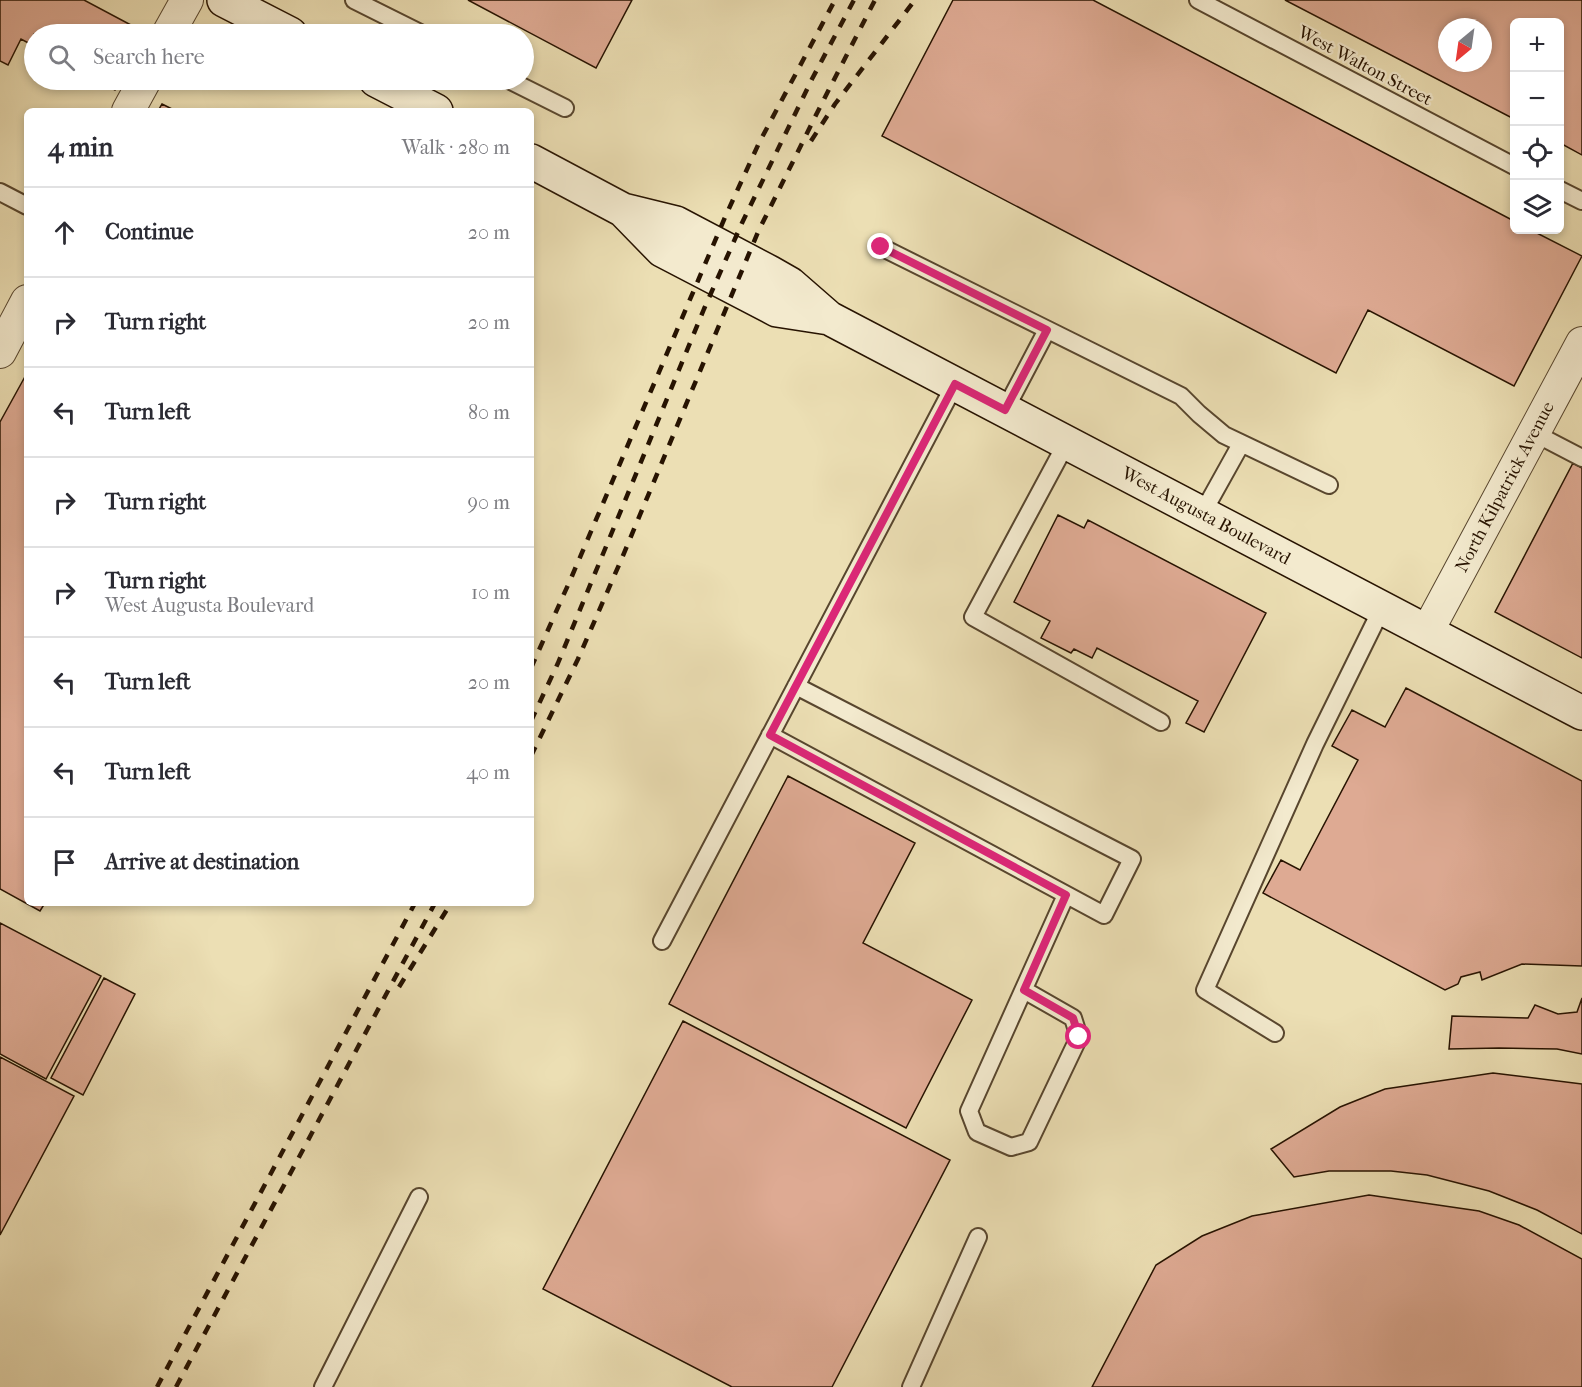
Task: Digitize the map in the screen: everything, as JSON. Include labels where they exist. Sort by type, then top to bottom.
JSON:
[{"type":"street","points":[[174,24],[187,0]]},
{"type":"street","points":[[224,0],[271,24]]},
{"type":"street","points":[[130,108],[140,90]]},
{"type":"street","points":[[394,90],[429,108]]},
{"type":"street","name":"West Augusta Boulevard","points":[[534,163],[623,210],[676,224],[790,284],[829,318],[1582,713]]},
{"type":"street","points":[[0,352],[24,307]]},
{"type":"street","name":"North Kilpatrick Avenue","points":[[1427,632],[1582,343]]},
{"type":"lane","points":[[354,0],[402,24]]},
{"type":"lane","name":"West Walton Street","points":[[1198,0],[1510,163]]},
{"type":"lane","points":[[529,90],[565,108]]},
{"type":"lane","points":[[0,192],[24,204]]},
{"type":"lane","points":[[1564,192],[1582,201]]},
{"type":"lane","points":[[881,247],[1181,396],[1224,435],[1329,484]]},
{"type":"lane","points":[[1005,410],[1047,330]]},
{"type":"lane","points":[[662,941],[955,384]]},
{"type":"lane","points":[[1534,433],[1582,458]]},
{"type":"lane","points":[[1067,442],[973,617],[1161,722]]},
{"type":"lane","points":[[1202,514],[1241,444]]},
{"type":"lane","points":[[1275,1033],[1205,990],[1315,744],[1382,608]]},
{"type":"lane","points":[[770,735],[1104,915],[1132,859],[796,686]]},
{"type":"lane","points":[[1024,990],[1073,1018],[1079,1037],[1029,1142],[1011,1147],[977,1132],[969,1111],[1066,895]]},
{"type":"lane","points":[[322,1387],[419,1197]]},
{"type":"lane","points":[[910,1387],[978,1237]]},
{"type":"building","points":[[0,0],[84,0],[129,24],[24,24],[24,41],[21,39],[8,65],[0,61]]},
{"type":"building","points":[[468,0],[632,0],[596,68],[534,35],[534,24],[513,24]]},
{"type":"building","points":[[953,0],[1093,0],[1510,219],[1510,234],[1539,234],[1582,256],[1514,386],[1368,310],[1336,373],[882,136]]},
{"type":"building","points":[[1285,0],[1582,0],[1582,155],[1564,145],[1564,18],[1510,18],[1510,117]]},
{"type":"building","points":[[24,378],[24,902],[0,889],[0,422]]},
{"type":"building","points":[[1573,463],[1582,468],[1582,658],[1495,612]]},
{"type":"building","points":[[1058,515],[1084,528],[1088,520],[1266,613],[1204,732],[1186,723],[1198,701],[1097,648],[1092,658],[1074,649],[1071,653],[1041,638],[1050,621],[1014,602]]},
{"type":"building","points":[[1406,688],[1582,781],[1582,966],[1522,964],[1482,980],[1480,972],[1461,977],[1458,984],[1445,990],[1263,893],[1281,860],[1300,870],[1358,760],[1332,746],[1352,710],[1385,727]]},
{"type":"building","points":[[788,776],[915,843],[863,943],[972,1000],[906,1128],[669,1004]]},
{"type":"building","points":[[31,906],[43,906],[40,911]]},
{"type":"building","points":[[0,923],[101,976],[46,1079],[0,1054]]},
{"type":"building","points":[[104,978],[135,994],[83,1095],[51,1078]]},
{"type":"building","points":[[1582,998],[1582,1054],[1557,1049],[1449,1049],[1452,1016],[1528,1018],[1535,1005],[1558,1014],[1577,1012]]},
{"type":"building","points":[[683,1021],[950,1160],[832,1387],[732,1387],[543,1289]]},
{"type":"building","points":[[0,1057],[74,1096],[0,1235]]},
{"type":"building","points":[[1493,1073],[1582,1084],[1582,1234],[1537,1210],[1489,1191],[1427,1175],[1391,1171],[1329,1171],[1294,1177],[1271,1149],[1340,1107],[1385,1089]]},
{"type":"building","points":[[1369,1195],[1479,1211],[1519,1225],[1582,1259],[1582,1387],[1092,1387],[1156,1265],[1202,1236],[1252,1216]]},
{"type":"railway","points":[[534,661],[726,215],[759,143],[835,0]]},
{"type":"railway","points":[[534,715],[558,663],[704,309],[742,223],[812,79],[854,0]]},
{"type":"railway","points":[[534,750],[578,659],[622,558],[758,232],[875,0]]},
{"type":"railway","points":[[811,141],[835,104],[915,0]]},
{"type":"railway","points":[[157,1387],[413,906]]},
{"type":"railway","points":[[176,1387],[433,906]]},
{"type":"railway","points":[[399,987],[449,906]]},
{"type":"route","points":[[881,247],[1047,330],[1005,410],[955,384],[770,735],[1066,895],[1024,990],[1073,1018],[1079,1037]]}]
